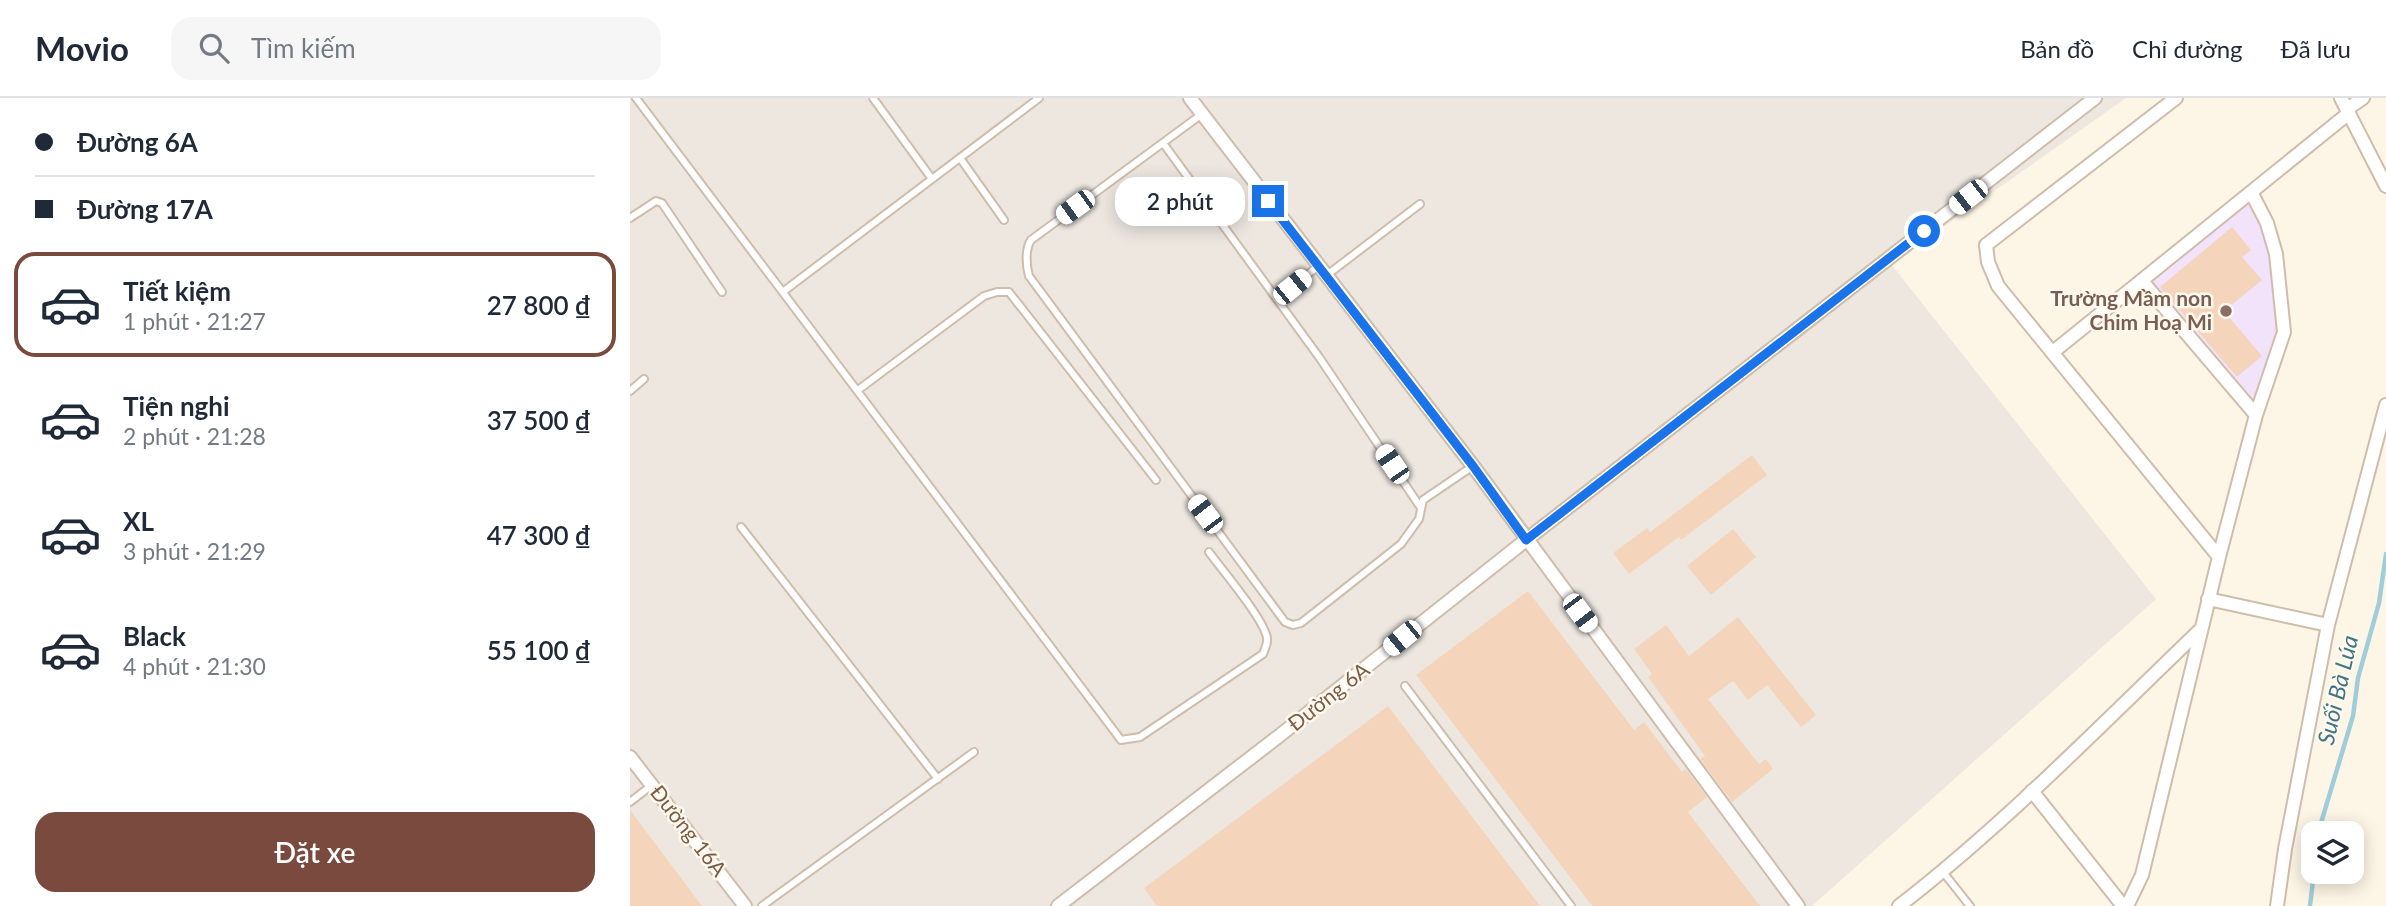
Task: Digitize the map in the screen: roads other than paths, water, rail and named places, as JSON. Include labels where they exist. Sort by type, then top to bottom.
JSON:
[{"type":"street","points":[[1190,98],[1473,466],[1798,906]]},
{"type":"street","name":"Đường 6A","points":[[1058,906],[2095,98]]},
{"type":"street","points":[[2176,98],[1986,245],[1988,262],[1998,286],[2219,557]]},
{"type":"street","points":[[2053,352],[2251,192],[2346,107],[2363,98]]},
{"type":"street","points":[[2346,107],[2386,186]]},
{"type":"street","points":[[2032,791],[2125,906],[2142,875],[2208,599],[2256,415],[2284,332],[2276,254],[2267,223],[2251,192]]},
{"type":"street","points":[[2142,281],[2256,415]]},
{"type":"street","points":[[2277,906],[2285,849],[2328,625],[2386,405]]},
{"type":"street","points":[[2208,599],[2328,625]]},
{"type":"street","points":[[1899,906],[1942,872],[2032,791],[2201,629]]},
{"type":"street","name":"Đường 16A","points":[[630,757],[745,906]]},
{"type":"lane","points":[[636,98],[1121,740],[1140,737],[1263,654],[1267,644],[1266,635],[1258,617],[1209,552]]},
{"type":"lane","points":[[873,98],[932,179]]},
{"type":"lane","points":[[784,292],[1039,98]]},
{"type":"lane","points":[[1202,114],[1031,240],[1028,244],[1029,276],[1285,622],[1293,625],[1301,623],[1401,544],[1419,519],[1423,500],[1473,466]]},
{"type":"lane","points":[[1163,142],[1319,357],[1421,508]]},
{"type":"lane","points":[[960,158],[1004,220]]},
{"type":"lane","points":[[630,218],[656,201],[662,203],[722,292]]},
{"type":"lane","points":[[1277,299],[1322,272],[1420,204]]},
{"type":"lane","points":[[858,390],[984,296],[1009,292],[1156,480]]},
{"type":"lane","points":[[630,391],[644,379]]},
{"type":"lane","points":[[741,527],[937,779]]},
{"type":"lane","points":[[1405,686],[1571,906]]},
{"type":"lane","points":[[762,906],[974,752]]},
{"type":"lane","points":[[630,802],[652,785]]},
{"type":"lane","points":[[1942,872],[1970,906]]},
{"type":"waterway","name":"Suối Bà Lúa","points":[[2322,821],[2353,716],[2358,678],[2379,603],[2386,554]]},
{"type":"waterway","name":"Suối Bà Lúa","points":[[2310,906],[2313,884]]},
{"type":"place","name":"Trường Mầm non Chim Hoạ Mi","points":[[2226,311]]}]
